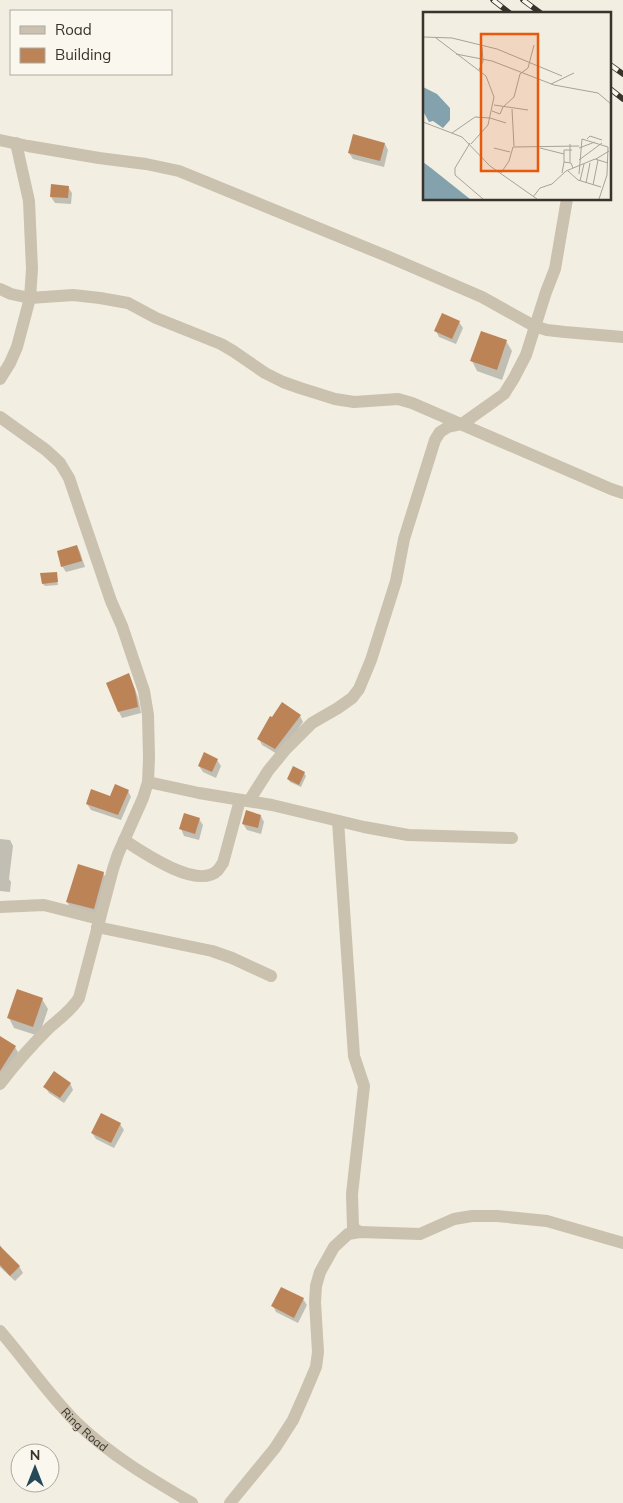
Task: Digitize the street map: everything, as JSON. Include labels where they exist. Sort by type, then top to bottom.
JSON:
[{"type":"street","points":[[0,140],[179,171],[482,297],[534,326],[547,330],[623,337]]},
{"type":"street","points":[[0,379],[17,347],[30,298],[32,269],[29,202],[16,144]]},
{"type":"street","points":[[124,840],[153,859],[177,871],[192,875],[214,873],[223,863],[244,801],[286,749],[312,723],[352,698],[371,660],[396,581],[404,539],[435,440],[440,432],[448,427],[462,424],[504,394],[514,378],[526,355],[534,326],[555,269],[566,200]]},
{"type":"street","points":[[0,289],[11,294],[30,298],[73,295],[128,303],[156,318],[221,344],[233,350],[265,373],[292,385],[334,399],[354,402],[398,399],[412,403],[611,489],[623,492]]},
{"type":"street","points":[[0,416],[46,450],[60,463],[69,478],[144,692],[149,758],[148,782],[112,869],[79,998],[74,1007],[50,1027],[19,1059],[0,1084]]},
{"type":"street","points":[[148,782],[408,835],[512,838]]},
{"type":"street","points":[[338,821],[354,1056],[364,1086],[352,1194],[353,1228],[360,1232]]},
{"type":"street","points":[[0,907],[44,905],[98,923],[212,951],[271,976]]},
{"type":"street","points":[[230,1503],[275,1448],[297,1411],[316,1367],[318,1338],[315,1302],[316,1286],[320,1272],[334,1247],[348,1234],[360,1232],[420,1234],[454,1219],[472,1216],[497,1216],[547,1221],[623,1243]]},
{"type":"street","name":"Ring Road","points":[[0,1331],[44,1387],[77,1423],[106,1448],[137,1470],[192,1503]]},
{"type":"building","points":[[353,134],[385,143],[380,161],[348,153]]},
{"type":"building","points":[[51,184],[69,186],[68,198],[50,197]]},
{"type":"building","points":[[442,313],[460,321],[452,339],[434,331]]},
{"type":"building","points":[[481,331],[507,340],[497,370],[470,361]]},
{"type":"building","points":[[77,545],[82,561],[61,567],[57,551]]},
{"type":"building","points":[[57,572],[58,582],[42,584],[40,573]]},
{"type":"building","points":[[129,673],[138,707],[118,712],[106,683]]},
{"type":"building","points":[[282,702],[301,715],[275,749],[257,739],[270,716],[272,717]]},
{"type":"building","points":[[204,752],[218,759],[212,772],[198,766]]},
{"type":"building","points":[[293,766],[305,772],[299,785],[287,779]]},
{"type":"building","points":[[115,784],[129,790],[118,815],[86,804],[91,789],[110,796]]},
{"type":"building","points":[[246,810],[261,815],[258,828],[242,824]]},
{"type":"building","points":[[184,813],[200,818],[195,834],[179,829]]},
{"type":"building","points":[[78,864],[104,872],[94,909],[66,902]]},
{"type":"building","points":[[17,989],[43,998],[33,1027],[7,1018]]},
{"type":"building","points":[[0,1036],[16,1046],[0,1071]]},
{"type":"building","points":[[54,1071],[71,1083],[60,1098],[43,1087]]},
{"type":"building","points":[[101,1113],[121,1123],[111,1143],[91,1133]]},
{"type":"building","points":[[0,1246],[20,1266],[10,1276],[0,1265]]},
{"type":"building","points":[[281,1287],[304,1298],[294,1318],[271,1306]]},
{"type":"railway","points":[[493,0],[508,12]]},
{"type":"railway","points":[[523,0],[539,12]]},
{"type":"railway","points":[[610,65],[623,74]]},
{"type":"railway","points":[[610,89],[623,99]]}]
